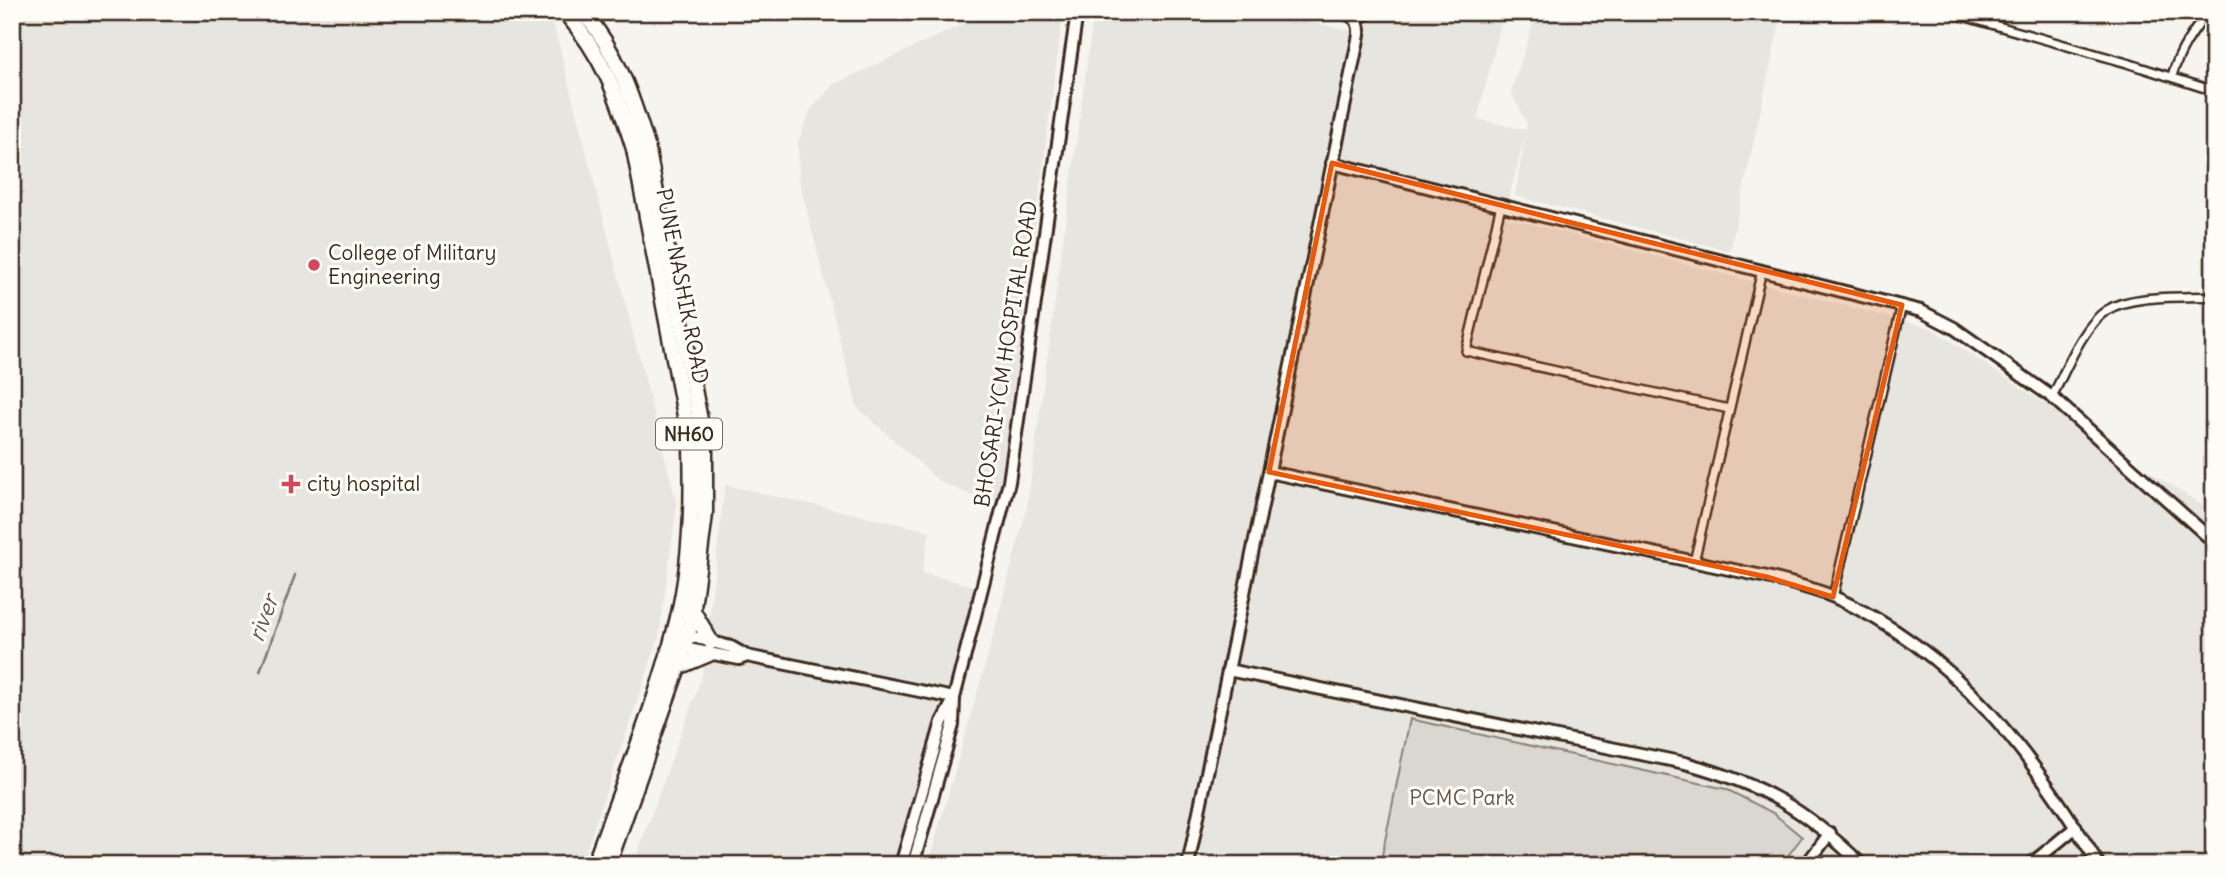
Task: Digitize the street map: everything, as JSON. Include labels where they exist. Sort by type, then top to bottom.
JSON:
[{"type":"highway","name":"PUNE NASHIK ROAD","points":[[565,12],[606,68],[634,149],[691,447],[692,513],[678,667],[608,865]]},
{"type":"highway","name":"PUNE NASHIK ROAD","points":[[583,12],[618,62],[634,101],[647,146],[705,446],[705,514],[693,611],[679,640],[594,865]]},
{"type":"highway","points":[[678,667],[710,648],[693,611]]},
{"type":"street","name":"BHOSARI-YCM HOSPITAL ROAD","points":[[954,698],[1009,482],[1077,12]]},
{"type":"street","points":[[1188,865],[1359,34],[1356,19],[1352,15],[1339,12]]},
{"type":"street","points":[[1356,19],[1378,12]]},
{"type":"street","points":[[1949,12],[2172,76],[2214,91]]},
{"type":"street","points":[[2172,76],[2178,56],[2208,12]]},
{"type":"street","points":[[1332,163],[1922,311],[1954,328],[2052,397],[2214,542]]},
{"type":"street","points":[[1500,205],[1466,351],[1729,409]]},
{"type":"street","points":[[1693,562],[1762,270]]},
{"type":"street","points":[[2052,397],[2086,333],[2106,310],[2134,300],[2214,296]]},
{"type":"street","points":[[1833,597],[1902,305]]},
{"type":"street","points":[[1269,472],[1767,577],[1833,597],[1920,647],[1969,689],[2011,734],[2099,865]]},
{"type":"street","points":[[679,640],[739,659],[747,656],[954,698]]},
{"type":"street","points":[[1228,670],[1685,763],[1758,787],[1801,811],[1830,833],[1862,865]]},
{"type":"street","points":[[901,865],[942,722],[954,698]]},
{"type":"street","points":[[913,865],[953,725],[954,698]]},
{"type":"street","points":[[2030,865],[2076,827]]},
{"type":"street","points":[[1806,865],[1830,833]]},
{"type":"highlighted area","points":[[1332,163],[1902,305],[1833,597],[1767,577],[1269,472]]},
{"type":"shaded area","name":"College of Military Engineering","points":[[12,12],[530,12],[554,26],[677,504],[659,637],[581,865],[12,865]]},
{"type":"shaded area","points":[[990,12],[1063,12],[999,502],[980,499],[939,481],[857,407],[799,180],[798,142],[811,109],[834,84]]},
{"type":"shaded area","points":[[1094,12],[1262,12],[1362,33],[1368,12],[1504,12],[1477,119],[1526,130],[1527,124],[1511,92],[1537,12],[1782,12],[1730,251],[1515,196],[1525,135],[1504,217],[1931,328],[2214,513],[2214,865],[928,865],[1027,507]]},
{"type":"shaded area","points":[[725,485],[930,531],[922,573],[979,587],[897,865],[633,865],[702,676]]},
{"type":"green space","name":"PCMC Park","points":[[1410,719],[1726,789],[1773,813],[1802,837],[1781,865],[1380,865]]},
{"type":"waterway","name":"river","points":[[260,672],[295,575]]},
{"type":"place","name":"College of Military Engineering","points":[[314,265]]},
{"type":"place","name":"city hospital","points":[[291,484]]}]
